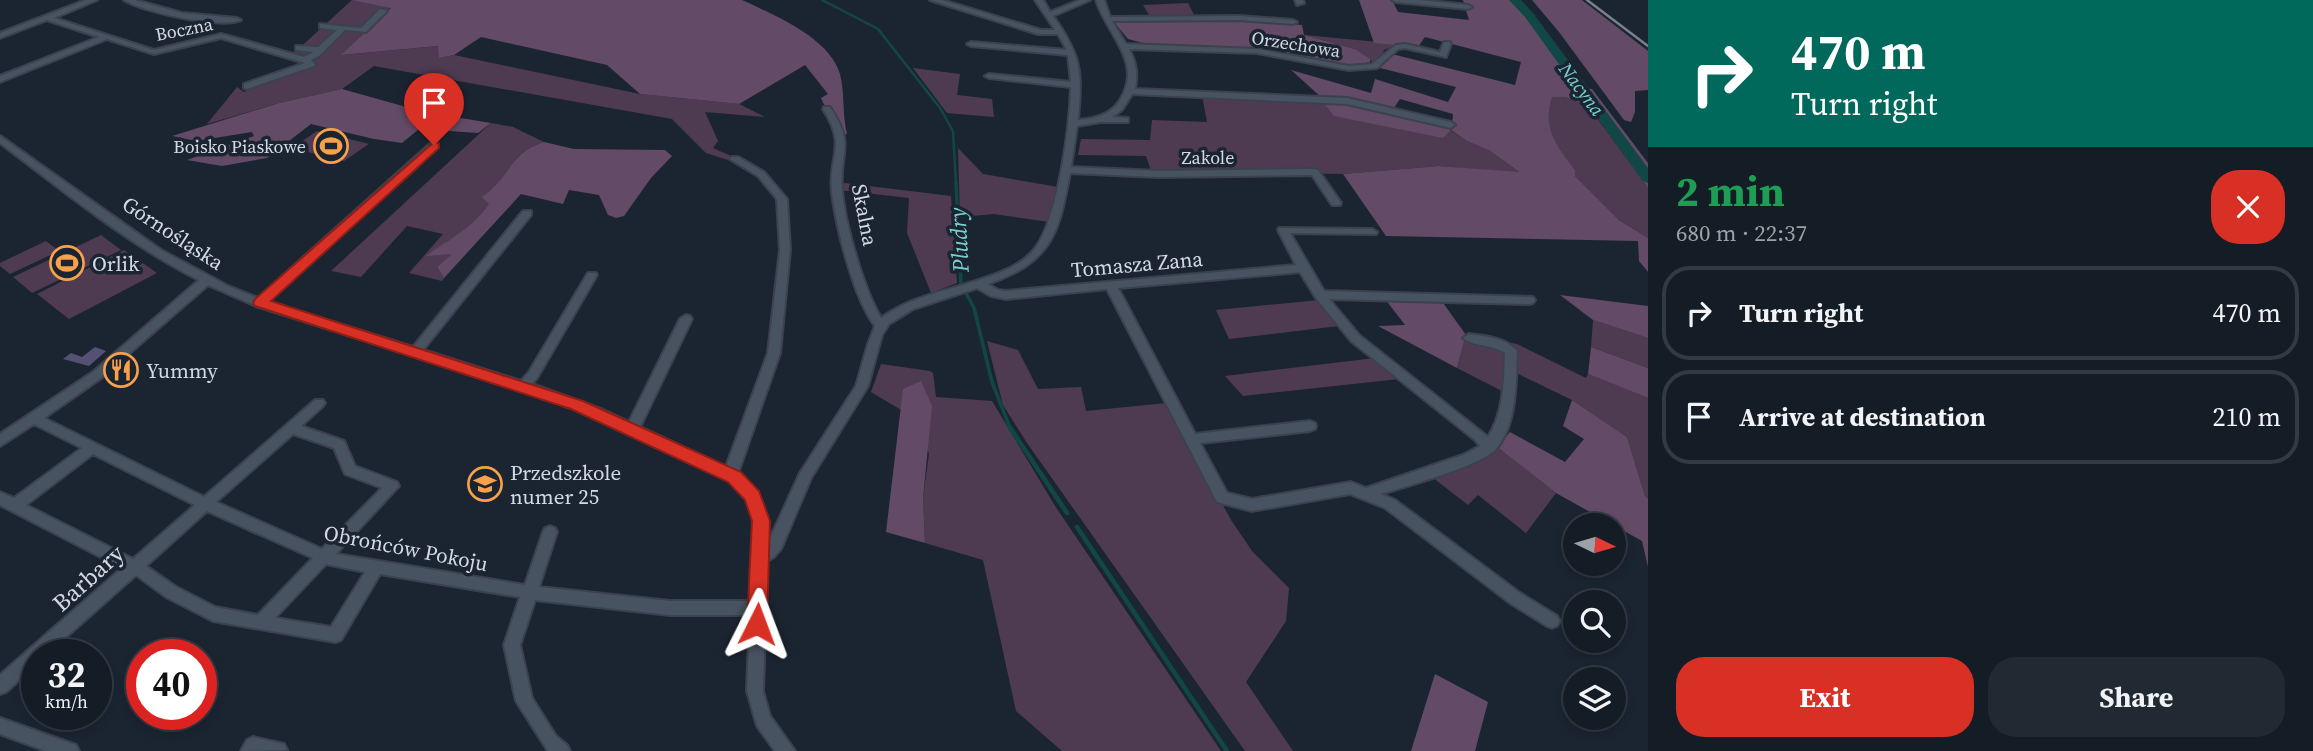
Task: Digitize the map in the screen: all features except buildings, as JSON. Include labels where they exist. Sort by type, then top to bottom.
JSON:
[{"type":"street","points":[[0,36],[93,0]]},
{"type":"street","points":[[128,0],[179,16],[203,20],[237,20]]},
{"type":"street","points":[[934,0],[1041,32],[1059,32]]},
{"type":"street","points":[[761,557],[776,545],[803,479],[860,389],[881,326],[901,311],[1019,267],[1042,246],[1051,226],[1075,123],[1075,85],[1071,53],[1040,0]]},
{"type":"street","points":[[1049,15],[1086,0]]},
{"type":"street","points":[[1100,0],[1135,74],[1132,91],[1119,109],[1102,120]]},
{"type":"street","points":[[1396,0],[1468,8]]},
{"type":"street","points":[[323,26],[363,30],[383,11]]},
{"type":"street","name":"Boczna","points":[[48,18],[158,53],[222,36],[305,60]]},
{"type":"street","name":"Orzechowa","points":[[1109,19],[1239,18],[1293,22]]},
{"type":"street","points":[[247,86],[309,67],[311,64],[305,60],[342,29]]},
{"type":"street","points":[[0,79],[106,37]]},
{"type":"street","points":[[971,44],[1071,53]]},
{"type":"street","name":"Orzechowa","points":[[1124,46],[1257,51],[1349,68],[1374,66],[1396,47],[1405,46],[1443,55],[1447,44]]},
{"type":"street","points":[[299,48],[320,50]]},
{"type":"street","points":[[989,76],[1075,85]]},
{"type":"street","points":[[1132,91],[1347,101],[1451,125]]},
{"type":"street","name":"Skalna","points":[[827,109],[838,124],[842,138],[837,191],[848,240],[872,316],[881,326]]},
{"type":"street","points":[[1075,123],[1125,120]]},
{"type":"street","name":"Górnośląska","points":[[0,139],[160,254],[205,281],[260,303],[577,405],[724,472],[745,486],[756,502],[761,521],[755,691],[763,720],[779,748]]},
{"type":"street","points":[[260,303],[434,145]]},
{"type":"street","points":[[724,472],[741,447],[774,353],[785,250],[782,199],[761,174],[735,159]]},
{"type":"street","name":"Zakole","points":[[1064,170],[1158,174],[1315,172],[1336,203]]},
{"type":"street","points":[[415,352],[527,213]]},
{"type":"street","points":[[1372,232],[1283,230],[1302,268],[1355,338],[1480,436],[1489,447]]},
{"type":"street","name":"Tomasza Zana","points":[[976,285],[1006,295],[1302,268]]},
{"type":"street","points":[[523,386],[533,375],[592,275]]},
{"type":"street","points":[[0,441],[116,360],[205,281]]},
{"type":"street","points":[[1111,286],[1222,498],[1252,505],[1351,488],[1390,504],[1515,598],[1552,621]]},
{"type":"street","points":[[1321,295],[1529,300]]},
{"type":"street","points":[[632,429],[686,318]]},
{"type":"street","points":[[1366,494],[1468,459],[1489,447],[1501,432],[1508,408],[1511,351],[1499,344],[1469,338]]},
{"type":"street","name":"Barbary","points":[[0,686],[319,404]]},
{"type":"street","name":"Obrońców Pokoju","points":[[33,418],[206,504],[323,557],[528,593],[670,608],[758,608]]},
{"type":"street","points":[[1191,439],[1310,426]]},
{"type":"street","points":[[260,623],[392,486],[350,470],[339,445],[292,428]]},
{"type":"street","points":[[15,505],[92,448]]},
{"type":"street","points":[[0,498],[135,567],[171,592],[213,614],[260,623],[335,635],[377,566]]},
{"type":"street","points":[[550,532],[512,645],[524,701],[550,742],[561,751]]},
{"type":"street","points":[[0,726],[70,751]]},
{"type":"street","points":[[250,751],[253,746],[278,750]]},
{"type":"shaded area","points":[[351,0],[742,0],[799,29],[825,49],[840,74],[847,134],[842,135],[839,125],[821,98],[828,94],[805,65],[739,104],[640,94],[607,65],[481,37],[454,55],[439,58],[438,46],[341,55],[391,8]]},
{"type":"shaded area","points":[[352,0],[391,7],[342,55],[439,46],[439,58],[454,55],[640,94],[739,104],[765,117],[705,112],[718,141],[713,148],[731,156],[728,160],[706,153],[672,119],[374,66],[342,89],[279,103],[207,124],[237,87],[244,92],[317,65],[294,53]]},
{"type":"shaded area","points":[[1359,0],[1392,0],[1398,12],[1469,20],[1463,0],[1513,0],[1526,14],[1648,182],[1648,188],[1590,107],[1565,97],[1552,97],[1549,119],[1557,145],[1575,170],[1575,176],[1619,220],[1648,238],[1648,272],[1639,261],[1638,241],[1386,236],[1343,174],[1439,166],[1519,172],[1490,151],[1451,130],[1443,138],[1334,116],[1323,102],[1348,102],[1452,127],[1453,114],[1400,99],[1392,111],[1349,99],[1321,97],[1291,70],[1371,93],[1375,79],[1448,102],[1456,87],[1376,67],[1392,54],[1515,85],[1521,62],[1425,37],[1418,47],[1374,43]]},
{"type":"shaded area","points":[[1532,0],[1582,0],[1648,51],[1648,90],[1635,91],[1635,112],[1631,122],[1624,120]]},
{"type":"shaded area","points":[[1188,3],[1195,17],[1151,18],[1143,5]]},
{"type":"shaded area","points":[[1242,19],[1302,25],[1304,35],[1355,49],[1370,59],[1370,62],[1347,67],[1258,50],[1147,44],[1128,39],[1113,21]]},
{"type":"shaded area","points":[[1304,35],[1399,44],[1384,50],[1382,57],[1374,63],[1355,49]]},
{"type":"shaded area","points":[[913,68],[960,74],[957,95],[992,99],[994,117],[947,113]]},
{"type":"shaded area","points":[[1585,88],[1592,89],[1648,163],[1648,173]]},
{"type":"shaded area","points":[[342,89],[424,112],[491,123],[478,133],[419,129],[402,143],[311,124],[267,158],[222,166],[187,160],[254,136],[252,132],[196,141],[172,136],[279,103]]},
{"type":"shaded area","points":[[1202,95],[1323,102],[1450,130],[1490,151],[1520,173],[1439,166],[1343,174],[1151,171],[1146,156],[1078,155],[1081,139],[1150,140],[1152,120],[1207,122]]},
{"type":"shaded area","points":[[1552,96],[1565,97],[1589,107],[1648,188],[1648,238],[1619,220],[1575,176],[1575,170],[1557,144],[1550,127],[1549,108]]},
{"type":"shaded area","points":[[491,123],[513,127],[544,142],[524,152],[517,159],[483,197],[490,204],[481,216],[465,231],[446,242],[446,254],[453,254],[437,267],[444,278],[442,281],[409,273],[443,234],[407,226],[361,277],[331,271]]},
{"type":"shaded area","name":"Boisko Piaskowe","points":[[317,131],[369,144],[344,161],[292,148]]},
{"type":"shaded area","points":[[544,142],[574,149],[665,150],[672,156],[651,178],[624,216],[616,218],[608,215],[599,195],[569,190],[563,204],[521,194],[444,278],[437,267],[452,254],[426,256],[476,220],[489,204],[482,197],[499,182],[524,152]]},
{"type":"shaded area","points":[[958,148],[983,174],[1058,187],[1049,222],[994,214],[960,217]]},
{"type":"shaded area","points":[[844,183],[951,196],[957,283],[931,293],[907,233],[909,198],[839,190]]},
{"type":"shaded area","name":"Orlik","points":[[101,235],[121,250],[32,293],[13,277]]},
{"type":"shaded area","name":"Orlik","points":[[46,241],[59,251],[10,274],[0,266],[0,263]]},
{"type":"shaded area","points":[[124,250],[157,273],[69,319],[37,294]]},
{"type":"shaded area","points":[[1560,295],[1648,306],[1648,338],[1593,320]]},
{"type":"shaded area","points":[[1385,299],[1441,300],[1466,335],[1457,368],[1378,326],[1405,325]]},
{"type":"shaded area","points":[[1320,300],[1339,326],[1229,339],[1216,310]]},
{"type":"shaded area","points":[[1593,320],[1648,338],[1648,368],[1591,347]]},
{"type":"shaded area","points":[[1466,335],[1517,344],[1586,378],[1588,374],[1648,398],[1648,499],[1627,437],[1572,400],[1510,370],[1502,391],[1457,368]]},
{"type":"shaded area","points":[[987,341],[1018,350],[1038,389],[1081,387],[1086,411],[1167,403],[1231,520],[1252,551],[1289,588],[1286,621],[1246,682],[1293,751],[1245,751],[1027,443],[1003,405]]},
{"type":"shaded area","points":[[1591,347],[1648,368],[1648,398],[1588,374]]},
{"type":"shaded area","points":[[1375,358],[1399,379],[1243,396],[1225,376]]},
{"type":"shaded area","points":[[881,364],[930,371],[933,373],[936,397],[992,401],[1055,506],[1221,751],[1062,751],[1016,711],[983,560],[925,543],[923,498],[929,454],[903,389],[903,411],[871,392]]},
{"type":"shaded area","points":[[921,381],[932,406],[923,498],[925,543],[886,532],[903,389]]},
{"type":"shaded area","points":[[1572,400],[1627,437],[1648,499],[1648,567],[1642,541],[1626,532],[1626,513],[1592,513],[1556,493],[1497,447],[1510,432],[1565,462],[1584,439],[1563,426]]},
{"type":"shaded area","points":[[1497,447],[1556,493],[1526,533],[1478,495],[1468,505],[1432,477]]},
{"type":"shaded area","points":[[1435,674],[1488,702],[1475,751],[1411,751]]},
{"type":"waterway","name":"Pludry","points":[[822,0],[878,29],[940,108],[953,131],[956,184]]},
{"type":"waterway","name":"Nacyna","points":[[1515,0],[1529,15],[1648,178]]},
{"type":"waterway","name":"Pludry","points":[[956,182],[961,284],[974,308],[992,382],[1010,427]]},
{"type":"waterway","name":"Pludry","points":[[1010,427],[1067,513]]},
{"type":"waterway","name":"Pludry","points":[[1077,527],[1227,751]]},
{"type":"railway","points":[[1587,0],[1648,46]]},
{"type":"place","name":"Boisko Piaskowe","points":[[331,146]]},
{"type":"place","name":"Orlik","points":[[67,263]]},
{"type":"place","name":"Yummy","points":[[121,370]]},
{"type":"place","name":"Przedszkole numer 25","points":[[485,484]]},
{"type":"route","points":[[434,145],[260,303],[577,405],[734,477],[753,496],[761,521],[757,624]]}]
